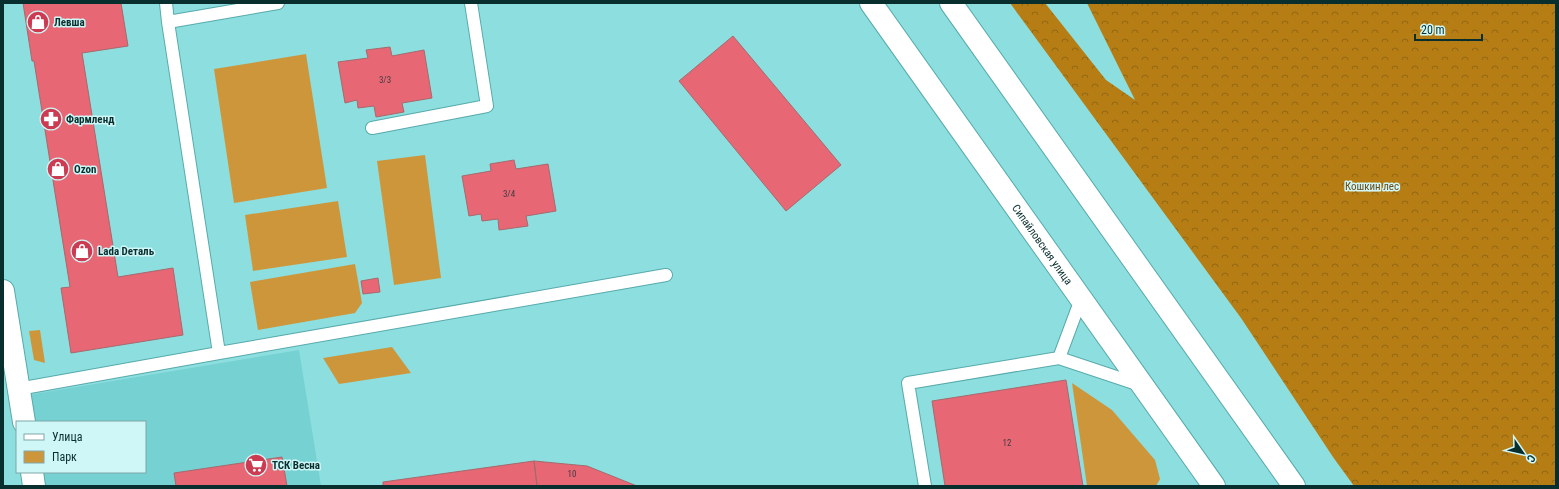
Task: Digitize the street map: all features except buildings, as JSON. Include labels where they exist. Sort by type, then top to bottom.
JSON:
[{"type":"main road","name":"Сипайловская улица","points":[[871,3],[1214,486]]},
{"type":"main road","points":[[950,3],[1294,486]]},
{"type":"main road","points":[[3,291],[24,421]]},
{"type":"main road","points":[[32,473],[34,486]]},
{"type":"lane","points":[[166,3],[219,353]]},
{"type":"lane","points":[[168,22],[278,3]]},
{"type":"lane","points":[[372,128],[487,106],[471,3]]},
{"type":"lane","points":[[18,389],[666,275]]},
{"type":"lane","points":[[1059,358],[1081,299]]},
{"type":"lane","points":[[925,486],[908,383],[1059,358],[1143,386]]},
{"type":"shaded area","points":[[299,350],[321,486],[44,486],[41,473],[146,473],[146,421],[33,421],[28,395]]},
{"type":"green space","name":"Кошкин лес","points":[[1010,3],[1045,3],[1106,80],[1135,100],[1087,3],[1556,3],[1556,486],[1354,486],[1333,457],[1241,318]]},
{"type":"green space","points":[[306,54],[327,188],[234,203],[214,69]]},
{"type":"green space","points":[[425,155],[441,278],[394,285],[377,161]]},
{"type":"green space","points":[[338,201],[347,257],[253,271],[245,215]]},
{"type":"green space","points":[[355,264],[362,303],[355,313],[258,330],[250,282]]},
{"type":"green space","points":[[40,330],[45,363],[34,360],[29,331]]},
{"type":"green space","points":[[392,347],[411,373],[339,384],[323,358]]},
{"type":"green space","points":[[1072,383],[1112,410],[1155,460],[1160,479],[1156,486],[1087,486]]},
{"type":"place","name":"Левша","points":[[38,22]]},
{"type":"place","name":"Фармленд","points":[[51,119]]},
{"type":"place","name":"Ozon","points":[[58,169]]},
{"type":"place","name":"Lada Dеталь","points":[[82,251]]},
{"type":"place","name":"ТСК Весна","points":[[256,465]]}]
